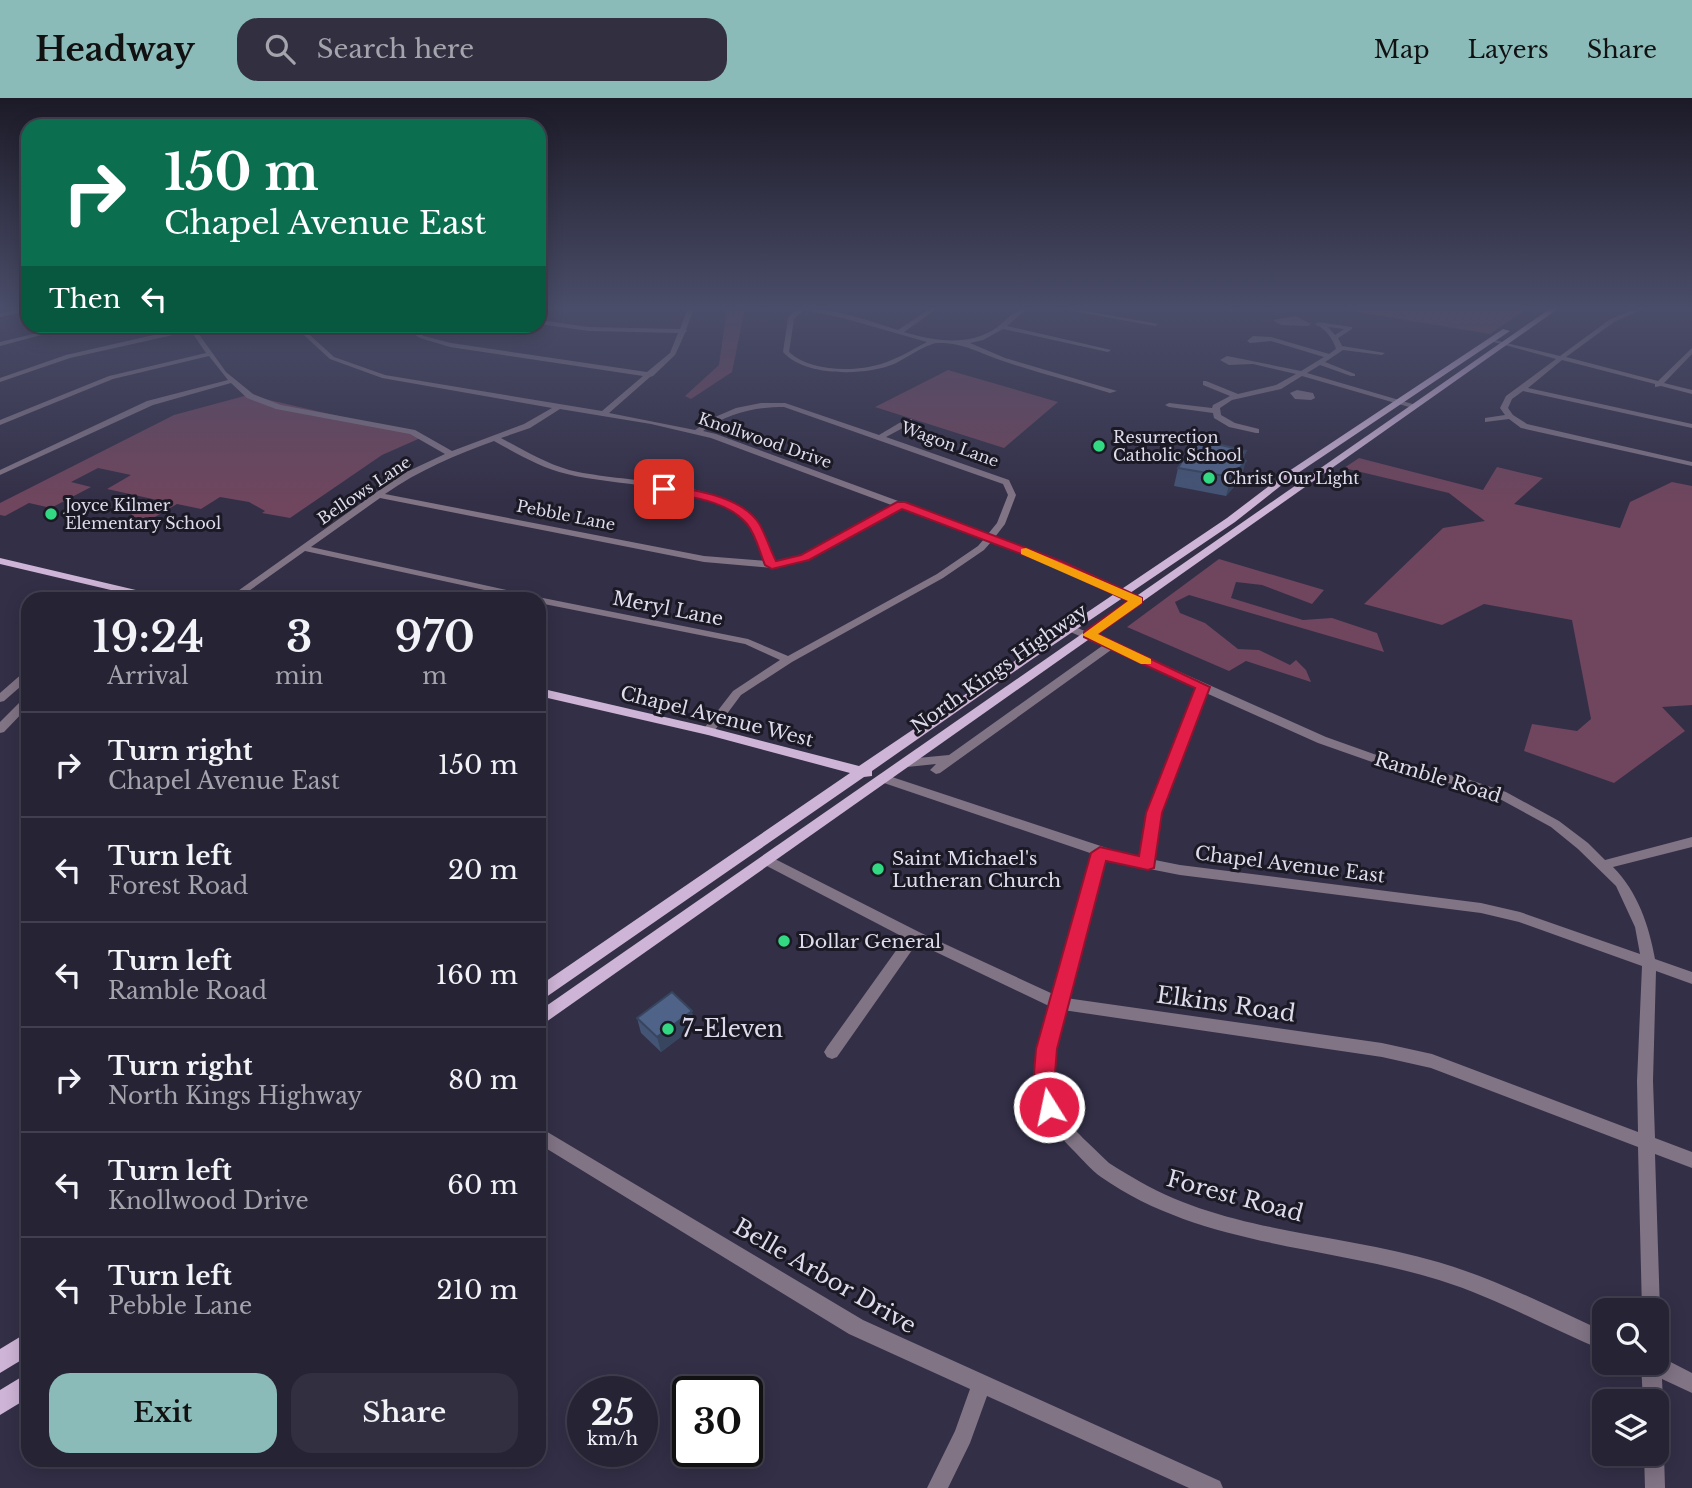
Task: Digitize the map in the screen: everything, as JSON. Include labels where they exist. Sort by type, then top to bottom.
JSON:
[{"type":"main road","name":"North Kings Highway","points":[[546,990],[1443,373]]},
{"type":"main road","name":"North Kings Highway","points":[[546,1015],[1462,373]]},
{"type":"main road","points":[[0,561],[121,592]]},
{"type":"main road","name":"Chapel Avenue West","points":[[546,694],[708,732],[885,779]]},
{"type":"main road","points":[[0,1352],[21,1345]]},
{"type":"main road","points":[[0,1362],[21,1348]]},
{"type":"main road","points":[[0,1404],[21,1389]]},
{"type":"street","points":[[0,380],[20,373]]},
{"type":"street","points":[[0,423],[111,377],[129,373]]},
{"type":"street","points":[[225,373],[250,396],[279,407],[412,432],[451,454]]},
{"type":"street","name":"Knollwood Drive","points":[[375,373],[697,432],[788,462],[989,537],[1057,563],[1138,600]]},
{"type":"street","points":[[637,373],[651,375]]},
{"type":"street","points":[[603,414],[653,373]]},
{"type":"street","points":[[1051,373],[1113,391]]},
{"type":"street","points":[[1215,411],[1221,402],[1237,396],[1286,390],[1302,373],[1413,407]]},
{"type":"street","points":[[1543,373],[1504,403],[1505,412],[1510,417],[1541,431],[1692,464]]},
{"type":"street","points":[[1610,373],[1692,392]]},
{"type":"street","points":[[1658,385],[1670,373]]},
{"type":"street","points":[[0,473],[150,403],[232,381]]},
{"type":"street","points":[[1206,383],[1237,396]]},
{"type":"street","points":[[1522,389],[1692,426]]},
{"type":"street","name":"Wagon Lane","points":[[697,432],[732,411],[766,404],[795,407],[971,467],[1006,482],[1012,495],[1001,524],[981,548],[940,576],[788,660],[737,693],[708,732]]},
{"type":"street","points":[[1169,405],[1215,411],[1223,422],[1256,431]]},
{"type":"street","name":"Bellows Lane","points":[[241,592],[405,476],[451,454],[527,426],[560,406]]},
{"type":"street","points":[[1488,420],[1510,417]]},
{"type":"street","points":[[881,436],[909,421]]},
{"type":"street","points":[[495,438],[534,460],[567,472],[690,492],[735,508],[754,524],[772,565]]},
{"type":"street","name":"Pebble Lane","points":[[378,495],[679,553],[743,564],[772,565],[805,558],[901,505]]},
{"type":"street","points":[[303,548],[505,592]]},
{"type":"street","name":"Meryl Lane","points":[[546,601],[748,642],[788,660]]},
{"type":"street","name":"Ramble Road","points":[[1070,628],[1356,752],[1502,795],[1555,824],[1621,883],[1642,927],[1648,963],[1645,1081],[1651,1298]]},
{"type":"street","points":[[936,770],[1111,645]]},
{"type":"street","points":[[0,699],[21,680]]},
{"type":"street","points":[[1148,864],[1147,845],[1154,813],[1203,687]]},
{"type":"street","points":[[0,729],[21,707]]},
{"type":"street","points":[[907,763],[951,759]]},
{"type":"street","name":"Chapel Avenue East","points":[[885,779],[1100,853],[1148,864],[1481,908],[1520,917],[1692,978]]},
{"type":"street","points":[[1604,865],[1692,842]]},
{"type":"street","name":"Forest Road","points":[[1100,853],[1058,1003],[1043,1068],[1043,1086],[1049,1107],[1082,1151],[1130,1189],[1172,1208],[1236,1226],[1439,1271],[1506,1296],[1592,1336]]},
{"type":"street","name":"Elkins Road","points":[[768,862],[914,936],[1058,1003],[1382,1050],[1432,1061],[1692,1160]]},
{"type":"street","points":[[832,1052],[914,936]]},
{"type":"street","name":"Belle Arbor Drive","points":[[546,1139],[856,1327],[1213,1488]]},
{"type":"street","points":[[1669,1372],[1692,1383]]},
{"type":"street","points":[[937,1488],[963,1436],[982,1383]]},
{"type":"street","points":[[1654,1466],[1655,1488]]},
{"type":"shaded area","points":[[710,373],[731,373],[691,399],[685,396]]},
{"type":"shaded area","points":[[942,373],[958,373],[1058,402],[1004,448],[875,407]]},
{"type":"shaded area","points":[[248,395],[425,436],[382,455],[290,518],[262,513],[265,511],[249,502],[220,497],[201,509],[177,504],[148,521],[129,516],[157,500],[107,489],[131,475],[98,468],[71,482],[91,487],[51,508],[29,503],[5,516],[0,515],[0,503],[174,415]]},
{"type":"shaded area","points":[[1359,458],[1483,490],[1497,467],[1543,478],[1514,504],[1620,528],[1630,502],[1672,482],[1692,486],[1692,705],[1662,707],[1685,731],[1614,783],[1524,751],[1532,724],[1577,731],[1591,719],[1572,620],[1484,604],[1442,625],[1364,604],[1443,528],[1485,521],[1449,493],[1344,468]]},
{"type":"shaded area","points":[[1219,559],[1324,590],[1312,604],[1262,585],[1236,582],[1231,598],[1303,620],[1332,618],[1377,633],[1384,652],[1189,595],[1175,602],[1180,613],[1205,623],[1238,649],[1259,650],[1290,665],[1296,660],[1306,670],[1311,682],[1246,661],[1229,671],[1127,627]]},
{"type":"building","points":[[1196,439],[1246,451],[1242,458],[1246,461],[1231,477],[1178,468]]},
{"type":"building","points":[[672,992],[692,1011],[657,1037],[637,1018]]},
{"type":"slow traffic","points":[[1026,551],[1138,600],[1089,635],[1146,661]]},
{"type":"place","name":"Resurrection Catholic School","points":[[1099,446]]},
{"type":"place","name":"Christ Our Light","points":[[1209,478]]},
{"type":"place","name":"Joyce Kilmer Elementary School","points":[[51,514]]},
{"type":"place","name":"Saint Michael's Lutheran Church","points":[[878,869]]},
{"type":"place","name":"Dollar General","points":[[784,941]]},
{"type":"place","name":"7-Eleven","points":[[668,1029]]},
{"type":"route","points":[[664,489],[690,492],[716,500],[745,515],[754,524],[772,565],[792,563],[805,558],[901,505],[1057,563],[1138,600],[1089,635],[1203,687],[1154,813],[1147,845],[1148,864],[1100,853],[1046,1049],[1043,1086],[1049,1107]]}]
